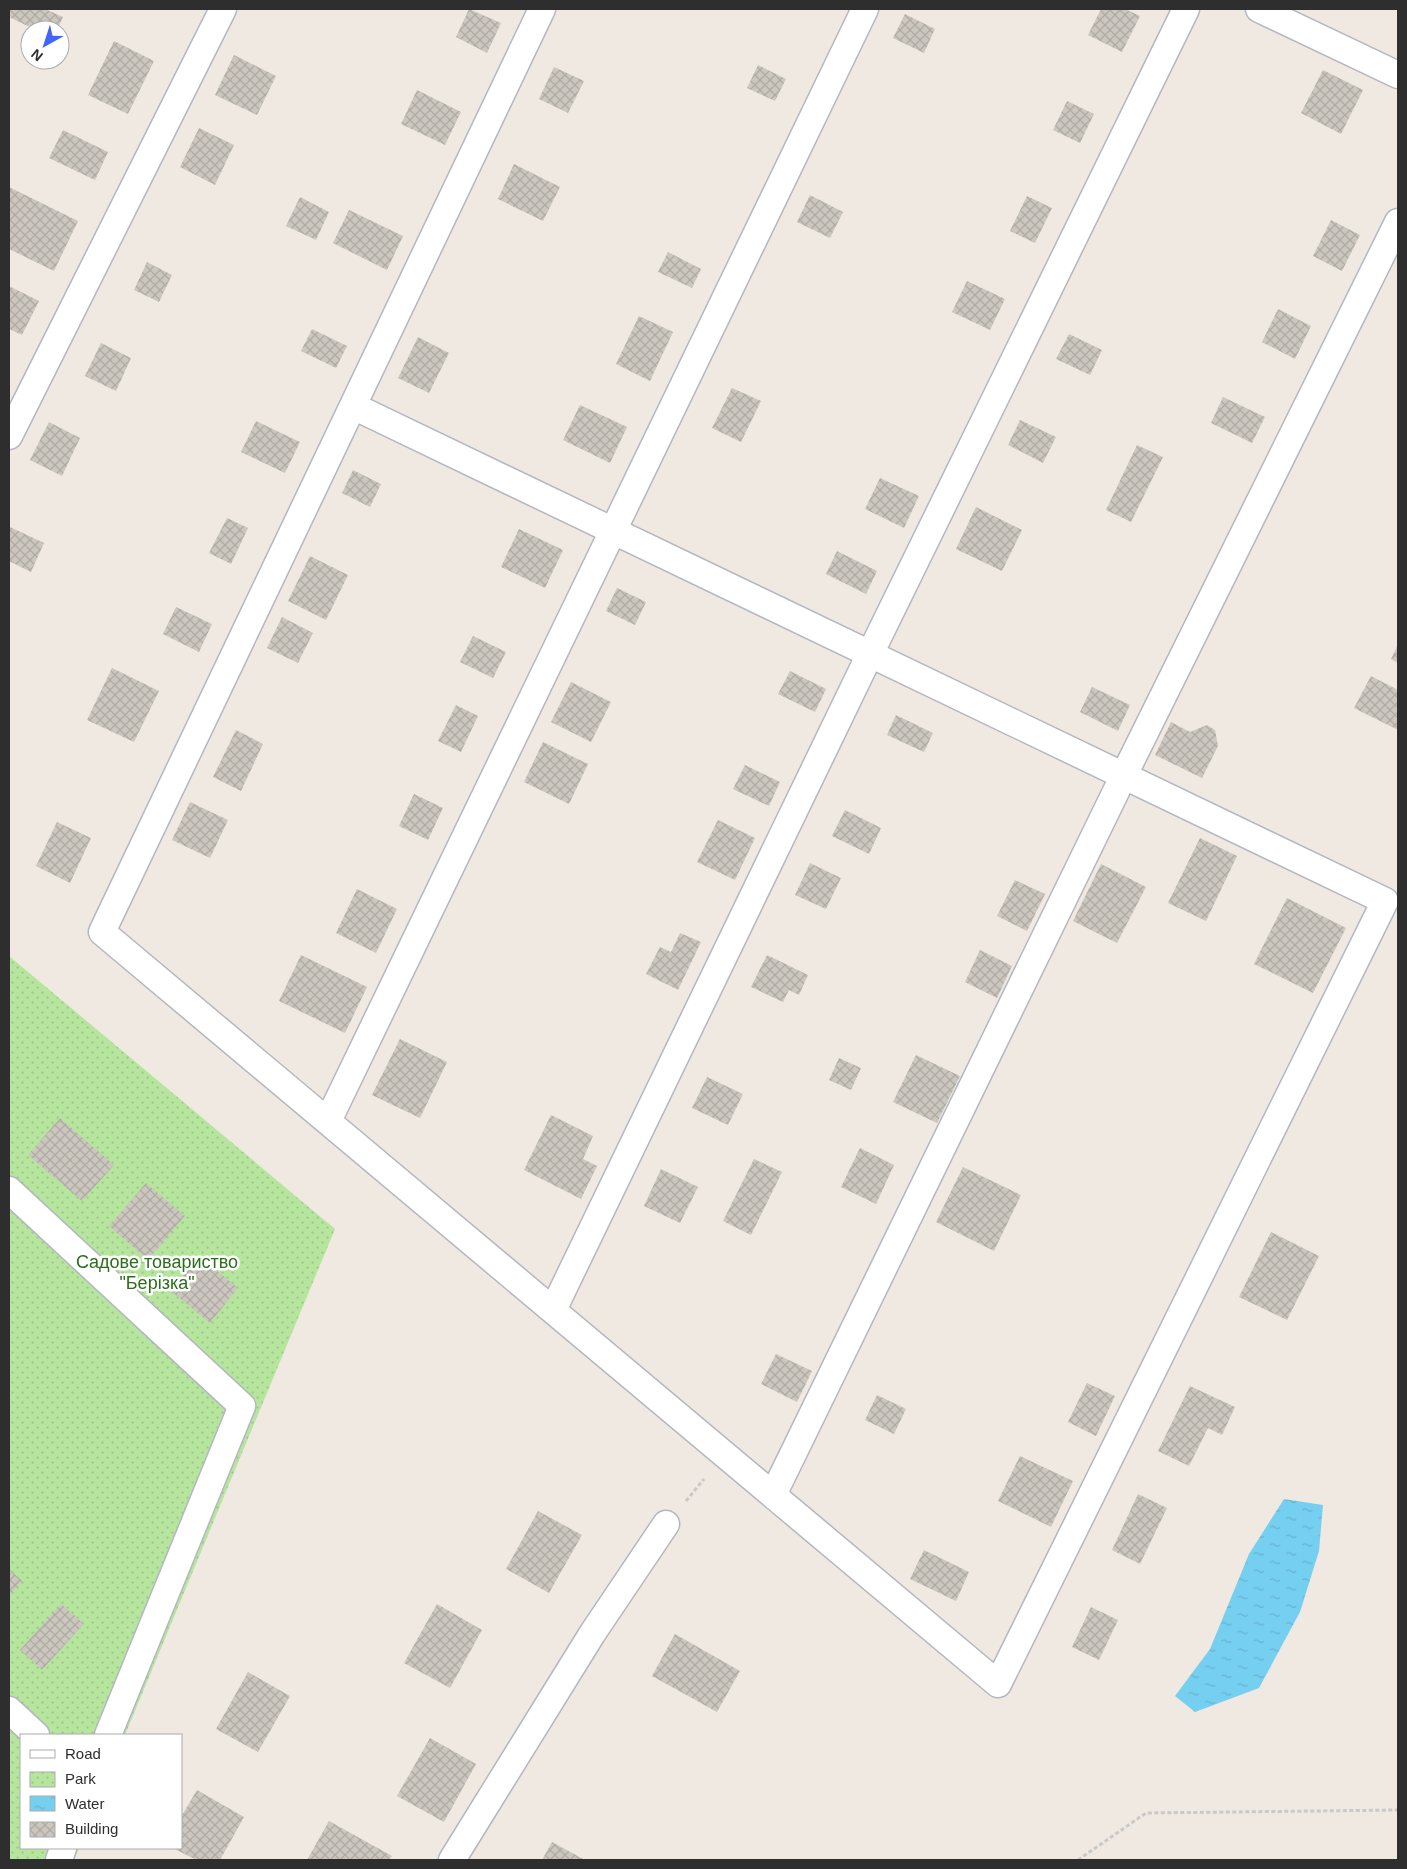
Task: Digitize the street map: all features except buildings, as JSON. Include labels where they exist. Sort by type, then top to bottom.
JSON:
[{"type":"street","points":[[9,436],[223,9]]},
{"type":"street","points":[[353,406],[1385,901],[998,1684],[102,932],[542,9]]},
{"type":"street","points":[[328,1121],[865,9]]},
{"type":"street","points":[[553,1310],[870,654],[1186,9]]},
{"type":"street","points":[[1259,9],[1398,75]]},
{"type":"street","points":[[773,1495],[1124,776],[1398,222]]},
{"type":"street","points":[[9,1190],[242,1406],[108,1734]]},
{"type":"street","points":[[452,1860],[592,1634],[666,1524]]},
{"type":"street","points":[[9,1710],[35,1734]]},
{"type":"path","points":[[666,1524],[724,1454]]},
{"type":"path","points":[[1078,1860],[1146,1813],[1398,1810]]},
{"type":"green space","name":"Садове товариство \"Берізка\"","points":[[9,956],[335,1229],[125,1734],[20,1734],[20,1849],[79,1849],[74,1860],[9,1860]]},
{"type":"water","points":[[1284,1499],[1323,1505],[1319,1551],[1300,1612],[1259,1688],[1195,1712],[1175,1696],[1210,1649],[1249,1554]]}]
